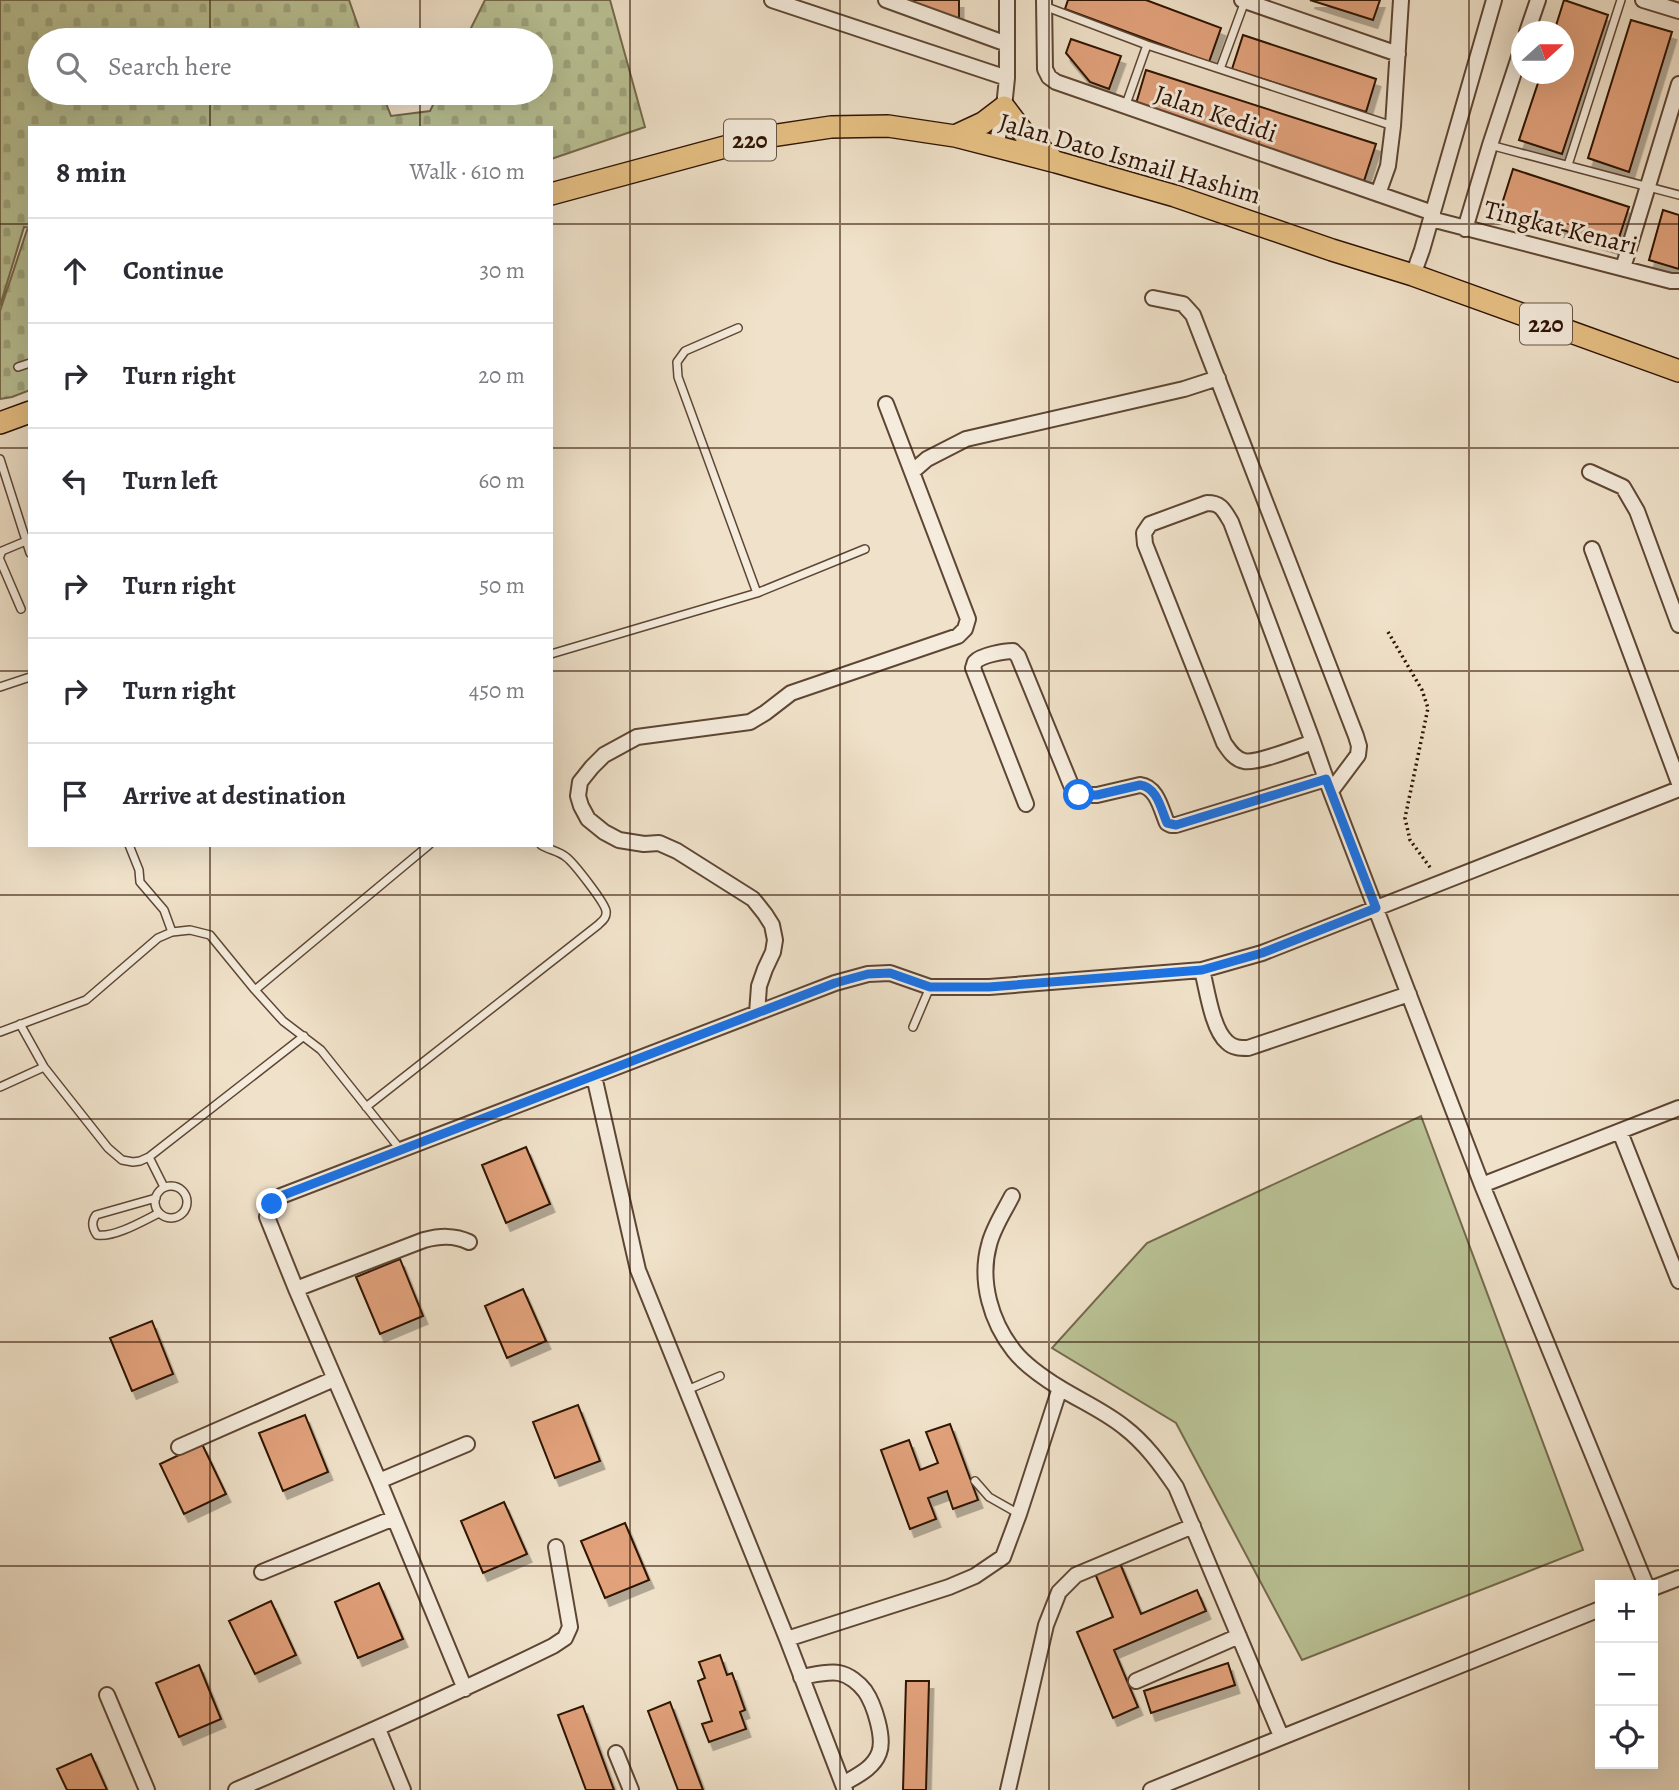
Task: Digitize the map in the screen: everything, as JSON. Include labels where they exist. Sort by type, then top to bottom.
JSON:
[{"type":"main road","points":[[955,136],[983,123],[1004,107],[1026,136],[1056,162]]},
{"type":"main road","name":"Jalan Dato Ismail Hashim","points":[[553,193],[758,138],[831,127],[888,126],[955,136],[1175,196],[1413,275],[1679,371]]},
{"type":"main road","points":[[0,423],[28,413]]},
{"type":"street","points":[[772,0],[1007,78]]},
{"type":"street","points":[[886,0],[1007,44]]},
{"type":"street","points":[[996,147],[1007,78],[1007,0]]},
{"type":"street","points":[[1378,194],[1388,166],[1393,125],[1401,0]]},
{"type":"street","points":[[1413,275],[1493,0]]},
{"type":"street","points":[[1531,21],[1538,0]]},
{"type":"street","points":[[1643,0],[1679,11]]},
{"type":"street","points":[[1243,1],[1398,54]]},
{"type":"street","name":"Jalan Kedidi","points":[[1044,3],[1045,69],[1049,77],[1056,82],[1378,194],[1432,216]]},
{"type":"street","points":[[1465,229],[1511,78]]},
{"type":"street","points":[[1623,268],[1679,84]]},
{"type":"street","name":"Tingkat Kenari","points":[[1432,216],[1465,229],[1679,281]]},
{"type":"street","points":[[1026,804],[973,668],[978,659],[1005,651],[1013,651],[1018,656],[1071,785],[1079,795],[1097,795],[1140,785],[1147,786],[1152,789],[1167,823],[1176,825],[1329,785],[1358,755],[1359,747],[1193,314],[1183,304],[1153,298]]},
{"type":"street","points":[[912,472],[927,459],[967,439],[1184,389],[1218,378]]},
{"type":"street","points":[[757,1013],[759,986],[775,940],[772,925],[765,914],[753,899],[677,851],[659,843],[644,845],[619,840],[604,832],[588,819],[581,806],[578,796],[580,782],[604,755],[637,737],[750,722],[790,693],[958,636],[965,629],[968,619],[886,404]]},
{"type":"street","points":[[1590,472],[1623,486],[1637,511],[1679,625]]},
{"type":"street","points":[[1313,743],[1255,761],[1244,761],[1233,755],[1224,743],[1145,544],[1144,533],[1150,524],[1207,503],[1222,507],[1231,522],[1482,1185],[1644,1580]]},
{"type":"street","points":[[1592,549],[1679,783]]},
{"type":"street","points":[[465,1689],[267,1217],[272,1204],[281,1196],[835,983],[868,974],[890,973],[930,987],[989,987],[1202,970],[1262,953],[1679,789]]},
{"type":"street","points":[[1202,970],[1213,1019],[1226,1042],[1237,1048],[1248,1048],[1409,994]]},
{"type":"street","points":[[594,1076],[638,1270],[844,1787],[873,1763],[880,1752],[878,1721],[865,1692],[852,1678],[837,1673],[801,1677]]},
{"type":"street","points":[[1482,1185],[1679,1108]]},
{"type":"street","points":[[1620,1132],[1679,1281]]},
{"type":"street","points":[[1012,1196],[989,1245],[985,1281],[995,1321],[1015,1352],[1060,1388],[1101,1410],[1126,1428],[1152,1453],[1177,1487],[1281,1736]]},
{"type":"street","points":[[296,1289],[424,1240],[449,1236],[469,1242]]},
{"type":"street","points":[[179,1447],[334,1379]]},
{"type":"street","points":[[787,1639],[949,1587],[975,1576],[1003,1557],[1060,1388]]},
{"type":"street","points":[[379,1482],[467,1444]]},
{"type":"street","points":[[262,1572],[394,1518]]},
{"type":"street","points":[[1008,1790],[1046,1625],[1059,1592],[1076,1576],[1193,1526]]},
{"type":"street","points":[[236,1790],[465,1689],[565,1638],[569,1627],[556,1548]]},
{"type":"street","points":[[1658,1586],[1679,1578]]},
{"type":"street","points":[[1151,1790],[1595,1611]]},
{"type":"street","points":[[1136,1681],[1239,1636]]},
{"type":"street","points":[[107,1695],[147,1790]]},
{"type":"street","points":[[378,1729],[403,1790]]},
{"type":"street","points":[[616,1753],[631,1790]]},
{"type":"lane","points":[[1568,165],[1621,0]]},
{"type":"lane","points":[[1220,68],[1243,1]]},
{"type":"lane","points":[[1044,3],[1147,45],[1393,125]]},
{"type":"lane","points":[[1125,107],[1147,45]]},
{"type":"lane","points":[[1489,145],[1679,195]]},
{"type":"lane","points":[[738,328],[685,351],[677,362],[678,377],[757,593]]},
{"type":"lane","points":[[18,368],[28,364]]},
{"type":"lane","points":[[0,459],[28,547]]},
{"type":"lane","points":[[21,609],[0,558],[2,551],[26,541]]},
{"type":"lane","points":[[553,653],[757,593],[865,549]]},
{"type":"lane","points":[[0,687],[28,678]]},
{"type":"lane","points":[[130,847],[139,870],[140,882],[164,910],[172,932]]},
{"type":"lane","points":[[254,990],[427,847]]},
{"type":"lane","points":[[366,1107],[606,917],[606,909],[601,900],[574,864],[565,855],[546,847]]},
{"type":"lane","points":[[0,1032],[86,999],[158,938],[172,932],[190,930],[210,935],[283,1021],[321,1050],[400,1149]]},
{"type":"lane","points":[[913,1027],[930,987]]},
{"type":"lane","points":[[20,1024],[44,1067],[108,1148],[122,1160],[132,1162],[149,1157],[304,1036]]},
{"type":"lane","points":[[0,1087],[44,1067]]},
{"type":"lane","points":[[149,1157],[164,1187]]},
{"type":"lane","points":[[174,1185],[183,1191],[188,1200],[186,1210],[178,1217],[168,1219],[159,1213],[155,1204],[156,1198],[156,1194],[164,1187],[174,1185]]},
{"type":"lane","points":[[156,1198],[96,1215],[92,1226],[97,1235],[102,1236],[159,1213]]},
{"type":"lane","points":[[687,1391],[720,1377]]},
{"type":"lane","points":[[975,1481],[989,1497],[1019,1514]]},
{"type":"path","points":[[1388,632],[1422,690],[1428,708],[1405,818],[1410,840],[1442,883]]},
{"type":"green space","points":[[0,0],[349,0],[359,28],[28,28],[28,105],[387,105],[391,116],[430,111],[433,105],[553,105],[553,28],[471,28],[485,0],[610,0],[645,127],[553,158],[553,126],[28,126],[28,228],[24,227],[0,306]]},
{"type":"green space","points":[[28,230],[28,391],[0,399],[0,311]]},
{"type":"green space","points":[[1421,1116],[1583,1550],[1302,1660],[1176,1423],[1052,1348],[1147,1243]]},
{"type":"building","points":[[902,0],[959,0],[959,20]]},
{"type":"building","points":[[1068,0],[1146,0],[1221,28],[1209,62],[1065,9]]},
{"type":"building","points":[[1310,0],[1380,0],[1373,20]]},
{"type":"building","points":[[1564,0],[1608,15],[1562,154],[1519,140],[1538,84],[1574,84],[1574,21],[1557,21]]},
{"type":"building","points":[[1631,20],[1672,32],[1629,172],[1588,158]]},
{"type":"building","points":[[1243,35],[1376,79],[1366,112],[1232,69]]},
{"type":"building","points":[[1071,39],[1121,56],[1109,89],[1090,82],[1066,53]]},
{"type":"building","points":[[1146,70],[1376,144],[1364,181],[1135,107]]},
{"type":"building","points":[[1513,169],[1629,207],[1616,247],[1500,210]]},
{"type":"building","points":[[1663,210],[1679,215],[1679,269],[1649,260]]},
{"type":"building","points":[[526,1147],[550,1204],[506,1223],[482,1165]]},
{"type":"building","points":[[400,1259],[423,1316],[380,1334],[356,1277]]},
{"type":"building","points":[[523,1289],[546,1341],[507,1358],[485,1306]]},
{"type":"building","points":[[152,1321],[173,1374],[132,1391],[110,1338]]},
{"type":"building","points":[[578,1405],[600,1461],[555,1478],[533,1422]]},
{"type":"building","points":[[305,1415],[328,1472],[283,1491],[259,1433]]},
{"type":"building","points":[[950,1424],[978,1500],[953,1509],[947,1491],[928,1498],[936,1519],[910,1529],[881,1450],[909,1440],[920,1470],[938,1463],[926,1432]]},
{"type":"building","points":[[202,1444],[226,1494],[184,1514],[160,1464]]},
{"type":"building","points":[[504,1502],[527,1554],[483,1573],[461,1521]]},
{"type":"building","points":[[625,1523],[649,1580],[605,1598],[581,1541]]},
{"type":"building","points":[[1119,1561],[1141,1614],[1197,1590],[1206,1611],[1114,1650],[1138,1707],[1113,1718],[1077,1632],[1113,1617],[1094,1571]]},
{"type":"building","points":[[379,1583],[403,1639],[358,1658],[335,1602]]},
{"type":"building","points":[[271,1601],[296,1655],[255,1674],[229,1621]]},
{"type":"building","points":[[720,1655],[727,1675],[732,1673],[745,1710],[740,1712],[746,1729],[709,1742],[702,1724],[712,1721],[698,1681],[705,1678],[699,1662]]},
{"type":"building","points":[[1228,1663],[1235,1685],[1151,1713],[1144,1691]]},
{"type":"building","points":[[199,1665],[221,1719],[179,1737],[156,1683]]},
{"type":"building","points":[[906,1681],[929,1681],[926,1790],[903,1790]]},
{"type":"building","points":[[670,1702],[703,1790],[678,1790],[648,1711]]},
{"type":"building","points":[[583,1706],[614,1790],[586,1790],[558,1715]]},
{"type":"building","points":[[91,1754],[107,1790],[67,1790],[57,1769]]},
{"type":"route","points":[[272,1204],[281,1196],[400,1149],[835,983],[868,974],[890,973],[930,987],[989,987],[1202,970],[1262,953],[1376,908],[1326,779],[1176,825],[1167,823],[1152,789],[1147,786],[1140,785],[1097,795],[1079,795]]}]
